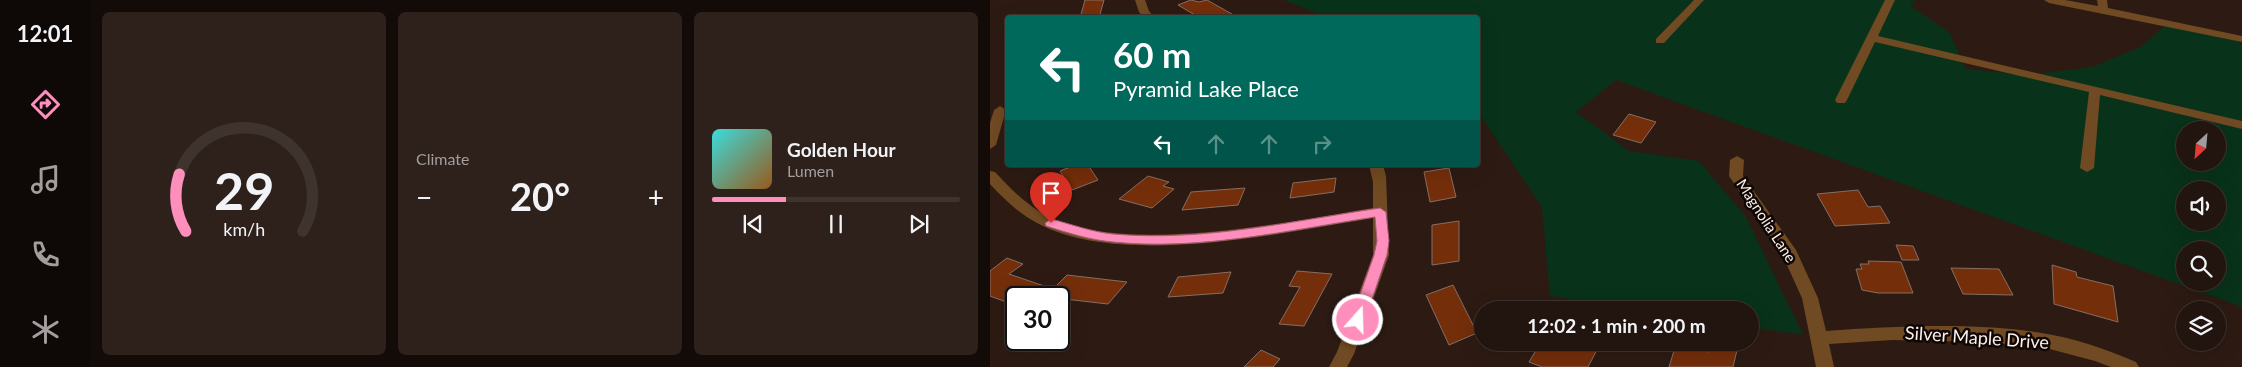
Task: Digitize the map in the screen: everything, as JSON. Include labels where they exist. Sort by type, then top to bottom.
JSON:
[{"type":"street","points":[[1140,0],[1147,15]]},
{"type":"street","points":[[1660,41],[1699,0]]},
{"type":"street","points":[[1841,100],[1890,0]]},
{"type":"street","points":[[2049,0],[2102,5],[2242,39]]},
{"type":"street","points":[[1872,38],[2242,125]]},
{"type":"street","points":[[2087,168],[2096,90]]},
{"type":"street","points":[[990,145],[999,110]]},
{"type":"street","name":"Magnolia Lane","points":[[1737,160],[1736,176],[1788,250],[1810,298],[1826,367]]},
{"type":"street","points":[[1338,367],[1345,354],[1381,255],[1383,241],[1380,212],[1381,180],[1377,167]]},
{"type":"street","points":[[990,175],[1017,205],[1039,217],[1079,232],[1112,238],[1168,241],[1207,238],[1380,212]]},
{"type":"street","name":"Silver Maple Drive","points":[[1820,338],[1892,333],[1984,335],[2042,340],[2098,354],[2130,367]]},
{"type":"green space","points":[[1284,0],[1915,0],[1910,6],[1949,32],[1966,69],[2028,75],[2092,67],[2141,47],[2166,25],[2234,38],[2242,45],[2242,307],[2198,291],[2226,291],[2226,241],[2176,241],[2176,283],[1616,80],[1576,112],[1629,151],[1699,161],[1746,217],[1803,335],[1759,328],[1759,301],[1582,301],[1550,296],[1542,207],[1480,115],[1480,15],[1321,15]]},
{"type":"building","points":[[1085,0],[1104,0],[1100,15],[1081,15]]},
{"type":"building","points":[[1191,0],[1199,2],[1207,0],[1234,15],[1195,15],[1178,5]]},
{"type":"building","points":[[1629,114],[1656,122],[1641,143],[1613,135]]},
{"type":"building","points":[[1070,167],[1089,167],[1098,180],[1072,190],[1060,171]]},
{"type":"building","points":[[1449,168],[1456,197],[1430,202],[1424,172]]},
{"type":"building","points":[[1148,176],[1169,182],[1163,186],[1174,189],[1152,208],[1119,199]]},
{"type":"building","points":[[1336,178],[1334,192],[1290,198],[1293,183]]},
{"type":"building","points":[[1245,188],[1238,205],[1182,210],[1191,192]]},
{"type":"building","points":[[1858,190],[1868,207],[1880,206],[1890,223],[1835,226],[1817,194]]},
{"type":"building","points":[[1459,221],[1459,261],[1432,265],[1432,225]]},
{"type":"building","points":[[1896,245],[1913,246],[1919,260],[1902,260]]},
{"type":"building","points":[[1007,258],[1023,264],[1009,274],[1044,286],[1005,286],[1005,302],[990,296],[990,271]]},
{"type":"building","points":[[1868,261],[1901,262],[1913,293],[1878,293],[1862,290],[1856,269],[1862,269],[1860,264],[1869,264]]},
{"type":"building","points":[[2052,265],[2076,272],[2077,277],[2113,286],[2118,322],[2054,304]]},
{"type":"building","points":[[1951,268],[1999,269],[2013,295],[1963,294]]},
{"type":"building","points":[[1297,271],[1332,274],[1304,326],[1279,324],[1300,287],[1289,286]]},
{"type":"building","points":[[1231,272],[1223,293],[1168,297],[1178,277]]},
{"type":"building","points":[[1067,275],[1127,282],[1108,304],[1070,300],[1070,286],[1056,286]]},
{"type":"building","points":[[1453,285],[1474,327],[1474,334],[1449,345],[1426,295]]},
{"type":"building","points":[[1261,350],[1280,359],[1273,367],[1244,367]]},
{"type":"building","points":[[1536,351],[1596,351],[1588,367],[1542,367],[1529,362]]},
{"type":"building","points":[[1674,351],[1737,351],[1733,367],[1669,367]]},
{"type":"route","points":[[1051,223],[1079,232],[1112,238],[1168,241],[1207,238],[1380,212],[1383,241],[1381,255],[1358,320]]}]
